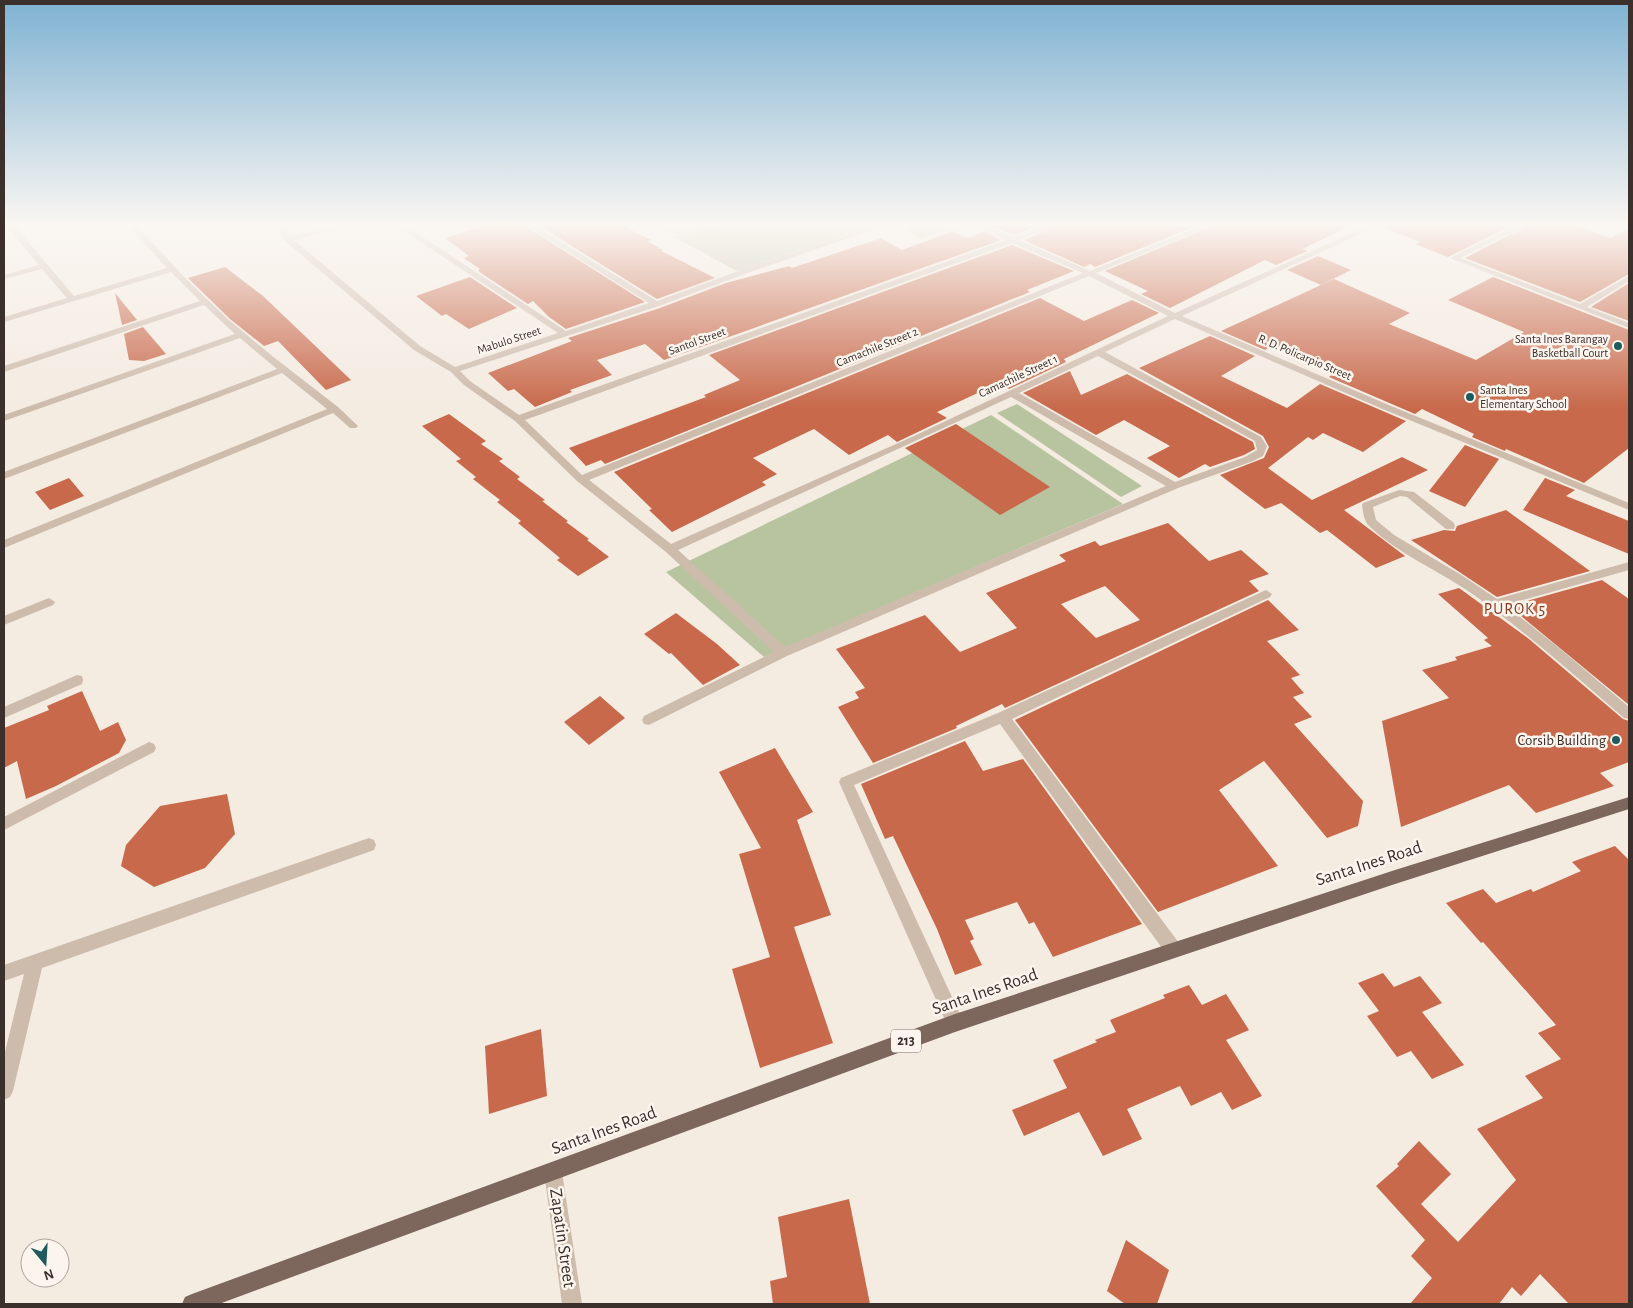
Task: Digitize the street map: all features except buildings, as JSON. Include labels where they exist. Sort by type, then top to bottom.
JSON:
[{"type":"main road","name":"Santa Ines Road","points":[[192,1304],[955,1022],[1173,949],[1629,803]]},
{"type":"street","points":[[61,286],[72,299]]},
{"type":"street","points":[[4,320],[115,286]]},
{"type":"street","points":[[190,286],[240,335],[335,409],[353,426]]},
{"type":"street","points":[[344,286],[417,348],[454,370],[467,383],[518,418],[581,479],[670,549],[783,653]]},
{"type":"street","points":[[491,286],[564,334]]},
{"type":"street","points":[[627,286],[656,304]]},
{"type":"street","name":"Mabulo Street","points":[[454,370],[656,304],[704,286]]},
{"type":"street","name":"Santol Street","points":[[518,418],[884,286]]},
{"type":"street","name":"Camachile Street 2","points":[[581,479],[1061,286]]},
{"type":"street","name":"R. D. Policarpio Street","points":[[1115,286],[1175,316],[1388,408],[1628,504]]},
{"type":"street","name":"Camachile Street 1","points":[[670,549],[917,438],[1241,286]]},
{"type":"street","points":[[1527,286],[1629,326]]},
{"type":"street","points":[[1581,307],[1616,286]]},
{"type":"street","points":[[4,369],[206,302]]},
{"type":"street","points":[[4,418],[240,335]]},
{"type":"street","points":[[649,720],[783,653],[1174,486],[1261,454],[1264,449],[1263,444],[1258,439],[1098,352]]},
{"type":"street","points":[[4,476],[285,369]]},
{"type":"street","points":[[1011,393],[1174,486]]},
{"type":"street","points":[[4,544],[335,409]]},
{"type":"street","points":[[1450,526],[1410,494],[1398,493],[1367,505],[1371,522],[1390,538],[1459,579],[1495,604],[1554,650],[1629,714]]},
{"type":"street","points":[[1495,604],[1629,566]]},
{"type":"street","points":[[955,1022],[846,782],[1003,717],[1266,594]]},
{"type":"street","points":[[4,621],[49,602]]},
{"type":"street","points":[[4,713],[77,680]]},
{"type":"street","points":[[1003,717],[1173,949]]},
{"type":"street","points":[[4,824],[149,748]]},
{"type":"street","points":[[4,973],[369,845]]},
{"type":"street","points":[[5,1082],[35,963]]},
{"type":"street","name":"Zapatin Street","points":[[553,1172],[572,1304]]},
{"type":"green space","points":[[1017,404],[1142,486],[1121,497],[997,413]]},
{"type":"green space","points":[[991,415],[1123,504],[764,657],[666,572]]},
{"type":"place","name":"Santa Ines Barangay Basketball Court","points":[[1618,346]]},
{"type":"place","name":"Santa Ines Elementary School","points":[[1470,397]]},
{"type":"place","name":"Corsib Building","points":[[1616,740]]},
{"type":"district","name":"PUROK 5","points":[[1515,609]]}]
